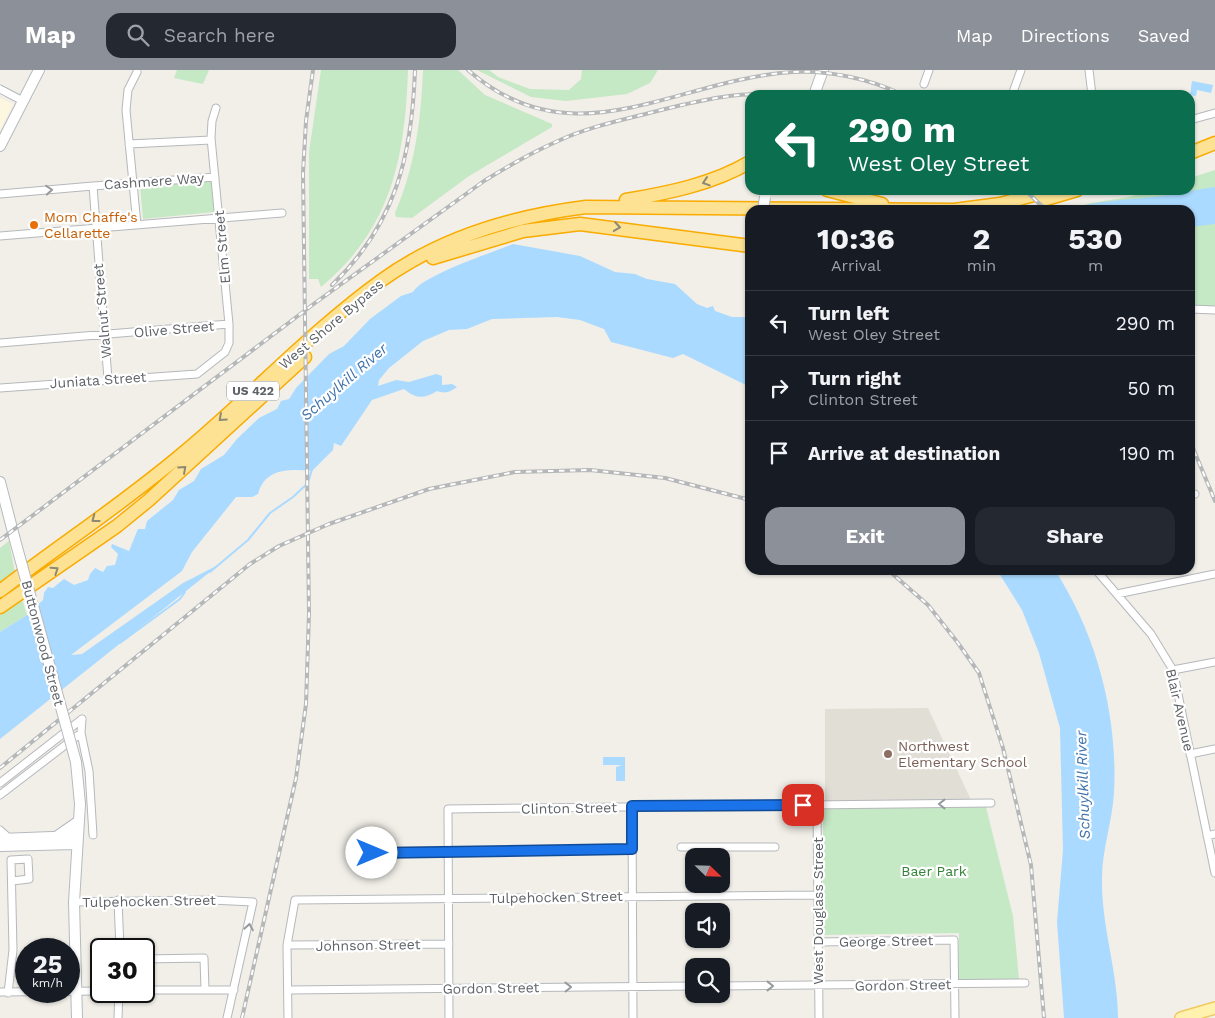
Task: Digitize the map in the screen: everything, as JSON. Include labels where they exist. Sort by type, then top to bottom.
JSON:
[{"type":"highway","points":[[1195,143],[1215,135]]},
{"type":"highway","points":[[1195,151],[1215,143]]},
{"type":"highway","points":[[1195,157],[1215,151]]},
{"type":"highway","points":[[520,217],[561,204],[620,200],[680,189],[723,176],[745,165]]},
{"type":"highway","points":[[845,195],[878,204],[910,205]]},
{"type":"highway","name":"West Shore Bypass","points":[[992,205],[1047,195]]},
{"type":"highway","name":"West Shore Bypass","points":[[1023,205],[1055,195]]},
{"type":"highway","name":"West Shore Bypass","points":[[0,591],[181,455],[340,314],[382,280],[430,252],[481,229],[520,217],[586,206],[745,208]]},
{"type":"highway","name":"West Shore Bypass","points":[[0,607],[117,526],[168,482],[352,312],[387,286],[433,258],[467,242],[514,227],[579,215],[634,213],[745,215]]},
{"type":"highway","points":[[433,258],[523,231],[580,224],[745,245]]},
{"type":"main road","points":[[1181,1018],[1215,1008]]},
{"type":"street","points":[[0,146],[39,70]]},
{"type":"street","points":[[816,90],[823,70]]},
{"type":"street","points":[[924,84],[929,70]]},
{"type":"street","points":[[1014,90],[1021,70]]},
{"type":"street","points":[[1089,70],[1091,90]]},
{"type":"street","points":[[137,72],[128,90],[126,103],[137,225]]},
{"type":"street","points":[[0,89],[23,101]]},
{"type":"street","name":"Elm Street","points":[[197,374],[225,352],[229,343],[212,140],[212,121],[216,108]]},
{"type":"street","points":[[1195,119],[1215,113]]},
{"type":"street","points":[[129,144],[212,140]]},
{"type":"street","name":"Cashmere Way","points":[[93,186],[215,177]]},
{"type":"street","points":[[0,194],[93,186]]},
{"type":"street","name":"Walnut Street","points":[[93,186],[108,379]]},
{"type":"street","points":[[0,236],[282,213]]},
{"type":"street","points":[[1195,310],[1215,310]]},
{"type":"street","name":"Olive Street","points":[[0,343],[228,324]]},
{"type":"street","name":"Juniata Street","points":[[0,388],[197,374]]},
{"type":"street","name":"Buttonwood Street","points":[[0,482],[76,762],[80,804],[74,902],[75,938]]},
{"type":"street","points":[[1117,594],[1215,574]]},
{"type":"street","name":"Blair Avenue","points":[[1100,575],[1161,648],[1173,670],[1190,754],[1211,835],[1215,873]]},
{"type":"street","points":[[1173,670],[1215,662]]},
{"type":"street","points":[[0,782],[82,718],[81,733],[89,772],[94,835]]},
{"type":"street","points":[[0,795],[81,733]]},
{"type":"street","points":[[1190,754],[1215,749]]},
{"type":"street","name":"Clinton Street","points":[[448,853],[448,809],[991,804]]},
{"type":"street","name":"West Douglass Street","points":[[817,805],[819,1018]]},
{"type":"street","points":[[632,806],[633,1018]]},
{"type":"street","points":[[58,840],[79,821]]},
{"type":"street","points":[[0,830],[5,838],[58,840],[78,845]]},
{"type":"street","points":[[0,846],[58,840],[78,845]]},
{"type":"street","points":[[681,847],[775,847]]},
{"type":"street","points":[[354,853],[632,849]]},
{"type":"street","points":[[448,853],[449,1018]]},
{"type":"street","points":[[4,992],[13,950],[11,860],[28,859],[29,879],[12,881]]},
{"type":"street","name":"Tulpehocken Street","points":[[287,945],[295,900],[818,895]]},
{"type":"street","points":[[118,900],[120,938]]},
{"type":"street","name":"Tulpehocken Street","points":[[74,902],[118,900],[253,902],[234,990]]},
{"type":"street","name":"George Street","points":[[818,942],[954,940],[955,984]]},
{"type":"street","name":"Johnson Street","points":[[287,945],[449,944]]},
{"type":"street","points":[[287,945],[288,1018]]},
{"type":"street","points":[[155,959],[204,958],[205,990]]},
{"type":"street","name":"Gordon Street","points":[[730,986],[1025,983]]},
{"type":"street","points":[[955,984],[955,1018]]},
{"type":"street","name":"Gordon Street","points":[[288,990],[685,986]]},
{"type":"street","points":[[155,990],[234,990],[227,1018]]},
{"type":"street","name":"Buttonwood Street","points":[[77,1003],[77,1018]]},
{"type":"street","points":[[118,1018],[119,1003]]},
{"type":"shaded area","points":[[0,98],[13,104],[0,130]]},
{"type":"shaded area","name":"Northwest Elementary School","points":[[928,708],[971,800],[825,801],[825,709]]},
{"type":"green space","points":[[177,70],[209,70],[203,84],[174,78]]},
{"type":"green space","points":[[321,70],[408,70],[403,132],[398,161],[390,189],[379,215],[364,240],[345,264],[321,287],[318,279],[309,279],[309,152]]},
{"type":"green space","points":[[423,70],[458,70],[485,95],[552,124],[552,127],[469,176],[412,218],[396,217],[395,213],[408,178],[416,143],[421,107]]},
{"type":"green space","points":[[477,70],[489,70],[498,77],[530,89],[569,90],[581,79],[582,70],[658,70],[650,83],[627,94],[566,101],[531,97]]},
{"type":"green space","points":[[1215,170],[1215,308],[1195,307],[1195,205],[1084,205],[1136,195],[1195,195],[1195,176]]},
{"type":"green space","points":[[211,180],[214,212],[143,219],[140,186]]},
{"type":"green space","points":[[9,541],[15,573],[0,584],[0,548]]},
{"type":"green space","points":[[22,599],[27,615],[0,632],[0,614]]},
{"type":"green space","name":"Baer Park","points":[[986,807],[1013,916],[1019,979],[958,980],[959,933],[823,935],[823,808]]},
{"type":"water","points":[[1192,81],[1213,85],[1211,93],[1197,90],[1196,96],[1195,90],[1191,90]]},
{"type":"water","points":[[1215,187],[1215,224],[1195,226],[1195,205],[1088,205],[1169,195],[1195,195],[1195,190]]},
{"type":"water","name":"Schuylkill River","points":[[513,244],[580,256],[615,272],[635,274],[647,279],[675,284],[697,304],[707,308],[713,306],[715,311],[732,317],[745,317],[745,385],[683,354],[673,358],[611,342],[604,329],[580,320],[557,317],[492,319],[467,329],[449,330],[423,341],[389,368],[379,380],[378,386],[396,380],[409,382],[436,374],[442,376],[442,385],[452,384],[457,387],[448,392],[437,391],[424,397],[412,395],[404,389],[372,400],[341,446],[334,443],[333,450],[312,471],[295,470],[279,472],[266,479],[261,485],[258,494],[252,497],[236,497],[192,552],[182,571],[71,655],[82,654],[183,583],[220,564],[0,739],[0,632],[27,615],[43,600],[44,593],[48,587],[53,588],[64,579],[74,585],[88,580],[95,568],[103,572],[107,566],[115,565],[118,554],[111,547],[112,544],[129,551],[138,529],[145,529],[147,521],[173,500],[179,490],[194,481],[201,469],[224,455],[237,439],[259,418],[277,409],[281,401],[289,399],[296,388],[329,354],[344,346],[370,319],[401,296],[413,292],[419,285],[458,265]]},
{"type":"water","name":"Schuylkill River","points":[[1000,575],[1058,575],[1070,595],[1082,622],[1102,677],[1112,735],[1114,764],[1113,804],[1102,872],[1103,900],[1116,984],[1118,1018],[1064,1018],[1057,922],[1063,850],[1060,728],[1039,653],[1022,610]]},
{"type":"water","points":[[603,757],[625,757],[625,781],[616,781],[616,767],[622,765],[603,765]]},
{"type":"waterway","points":[[210,572],[248,540],[270,513],[293,497],[308,483],[312,469]]},
{"type":"waterway","points":[[120,643],[180,599],[185,592]]},
{"type":"railway","points":[[242,1018],[296,778],[306,704],[309,613],[303,173],[306,121],[313,70]]},
{"type":"railway","points":[[332,285],[354,262],[372,238],[386,213],[404,159],[410,131],[415,70]]},
{"type":"railway","points":[[468,70],[508,97],[547,111],[587,113],[626,108],[750,78],[793,72],[835,74],[864,80],[893,90]]},
{"type":"railway","points":[[0,540],[315,303],[484,181],[539,150],[596,127],[691,103],[745,94]]},
{"type":"railway","points":[[1030,195],[1041,205]]},
{"type":"railway","points":[[1195,453],[1215,501]]},
{"type":"railway","points":[[0,768],[250,564],[279,546],[329,524],[429,489],[515,472],[590,470],[665,478],[745,499]]},
{"type":"railway","points":[[894,575],[928,605],[979,673],[1003,748],[1031,865],[1044,1018]]},
{"type":"place","name":"Mom Chaffe's Cellarette","points":[[34,225]]},
{"type":"place","name":"Northwest Elementary School","points":[[888,754]]},
{"type":"route","points":[[372,853],[632,849],[632,806],[803,805]]}]
